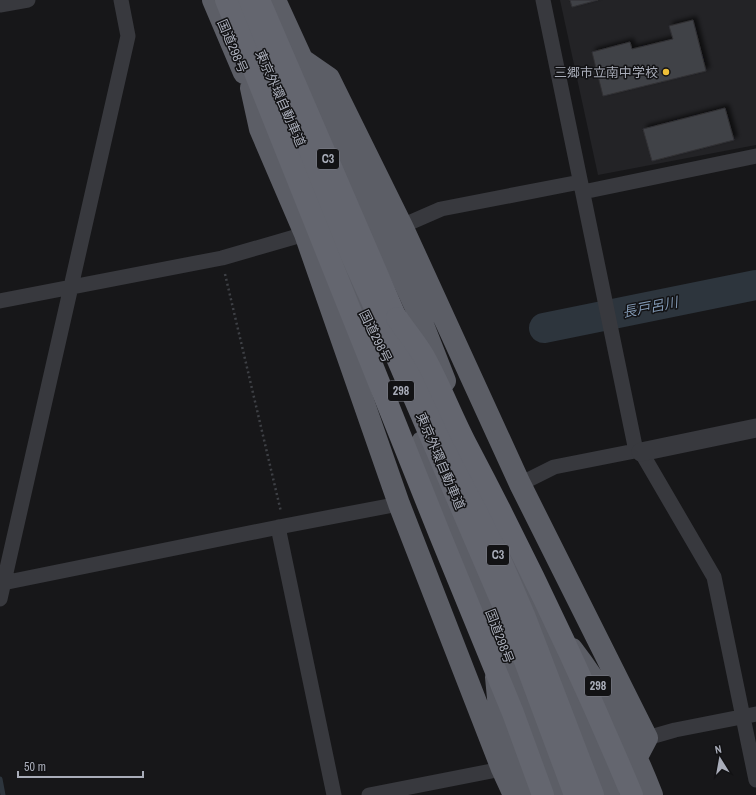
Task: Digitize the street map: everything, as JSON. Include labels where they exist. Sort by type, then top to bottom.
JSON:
[{"type":"highway","name":"国道298号","points":[[213,0],[251,88],[384,349],[489,607],[560,795]]},
{"type":"highway","points":[[226,0],[513,714],[544,795]]},
{"type":"highway","name":"東京外環自動車道","points":[[236,0],[382,323],[510,621],[575,795]]},
{"type":"highway","name":"東京外環自動車道","points":[[259,0],[524,615],[593,795]]},
{"type":"highway","name":"298","points":[[276,0],[420,318],[526,589],[609,795]]},
{"type":"highway","points":[[303,60],[329,78],[402,226],[520,484],[647,738],[637,757]]},
{"type":"highway","name":"298","points":[[251,88],[260,129],[305,234],[399,504],[502,769],[514,795]]},
{"type":"highway","points":[[397,318],[423,355],[455,423],[509,526],[550,609],[589,693],[632,795]]},
{"type":"highway","name":"298","points":[[526,589],[592,675],[637,757],[652,795]]},
{"type":"highway","name":"298","points":[[489,607],[500,719],[532,795]]},
{"type":"street","points":[[0,5],[28,0]]},
{"type":"street","points":[[0,599],[128,36],[121,0]]},
{"type":"street","points":[[543,0],[638,452],[714,577],[749,716],[756,780]]},
{"type":"street","points":[[402,226],[441,209],[582,187],[756,156]]},
{"type":"street","points":[[0,301],[222,258],[305,234]]},
{"type":"street","points":[[520,484],[554,467],[756,428]]},
{"type":"street","points":[[3,583],[281,526],[399,504]]},
{"type":"street","points":[[281,526],[334,795]]},
{"type":"street","points":[[647,738],[675,730],[749,716]]},
{"type":"street","points":[[369,795],[502,769]]},
{"type":"path","points":[[222,258],[281,526]]},
{"type":"shaded area","name":"三郷市立南中学校","points":[[560,0],[756,0],[756,145],[598,175]]},
{"type":"building","points":[[570,0],[598,0],[572,7]]},
{"type":"building","points":[[693,20],[706,71],[603,96],[592,52],[630,42],[632,49],[673,39],[669,26]]},
{"type":"building","points":[[725,108],[734,140],[652,161],[643,129]]},
{"type":"waterway","name":"長戸呂川","points":[[544,328],[756,285]]},
{"type":"waterway","points":[[0,779],[3,795]]},
{"type":"place","name":"三郷市立南中学校","points":[[666,72]]}]
